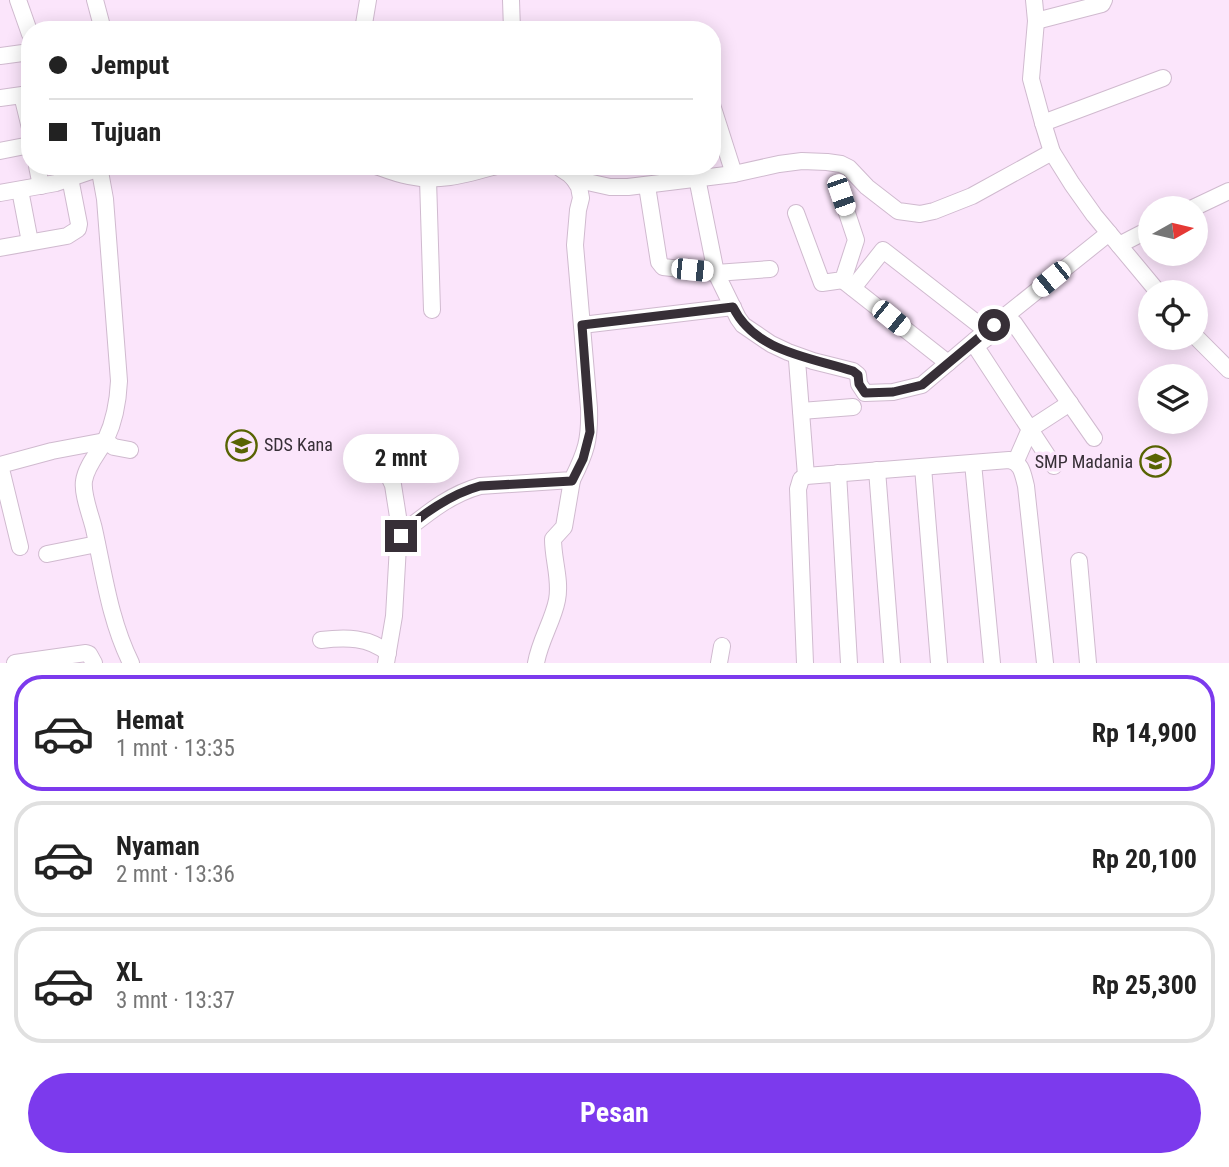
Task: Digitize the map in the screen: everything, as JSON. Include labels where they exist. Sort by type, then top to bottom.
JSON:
[{"type":"street","points":[[18,0],[25,21]]},
{"type":"street","points":[[95,0],[101,21]]},
{"type":"street","points":[[364,21],[368,0]]},
{"type":"street","points":[[511,0],[512,21]]},
{"type":"street","points":[[1034,0],[1036,21],[1031,79],[1052,152],[1080,195],[1148,280]]},
{"type":"street","points":[[1036,21],[1098,5],[1104,0]]},
{"type":"street","points":[[0,56],[21,53]]},
{"type":"street","points":[[1042,123],[1163,78]]},
{"type":"street","points":[[0,98],[21,96]]},
{"type":"street","points":[[721,133],[734,174]]},
{"type":"street","points":[[0,151],[21,147]]},
{"type":"street","points":[[574,179],[618,188],[734,174],[802,161],[841,164],[898,211],[920,214],[972,196],[1052,152]]},
{"type":"street","points":[[39,175],[41,186]]},
{"type":"street","points":[[0,193],[41,186],[78,175]]},
{"type":"street","points":[[100,175],[105,199],[119,381],[114,420],[83,482],[83,489],[114,620],[131,663]]},
{"type":"street","points":[[404,175],[428,179],[460,175]]},
{"type":"street","points":[[536,663],[543,635],[558,598],[554,539],[564,527],[572,481],[583,459],[590,432],[575,245],[581,198],[579,187],[570,175]]},
{"type":"street","points":[[0,248],[66,236],[78,229],[70,178]]},
{"type":"street","points":[[697,178],[716,273],[743,325],[771,344],[813,361],[853,371],[858,375],[859,384],[865,393],[893,392],[922,385],[987,331],[1114,239],[1138,232]]},
{"type":"street","points":[[428,179],[432,310]]},
{"type":"street","points":[[647,186],[659,262],[663,267],[716,273],[770,269]]},
{"type":"street","points":[[20,190],[30,242]]},
{"type":"street","points":[[1208,201],[1229,191]]},
{"type":"street","points":[[841,195],[856,240],[848,284]]},
{"type":"street","points":[[796,213],[822,283],[848,284],[948,363]]},
{"type":"street","points":[[848,284],[883,250],[987,331]]},
{"type":"street","points":[[582,325],[733,307]]},
{"type":"street","points":[[1054,466],[976,347],[1008,322],[1017,326],[1094,438]]},
{"type":"street","points":[[1208,346],[1226,361]]},
{"type":"street","points":[[797,360],[806,476]]},
{"type":"street","points":[[1016,461],[1030,429],[1070,403]]},
{"type":"street","points":[[801,411],[853,407]]},
{"type":"street","points":[[20,547],[0,465],[105,441],[114,447],[130,450]]},
{"type":"street","points":[[362,455],[386,470],[393,485],[401,536]]},
{"type":"street","points":[[805,663],[798,489],[801,479],[806,476],[838,473],[1009,460],[1016,461],[1021,467],[1026,486],[1045,663]]},
{"type":"street","points":[[973,463],[992,663]]},
{"type":"street","points":[[923,467],[939,663]]},
{"type":"street","points":[[877,470],[892,663]]},
{"type":"street","points":[[838,473],[849,663]]},
{"type":"street","points":[[387,658],[395,601],[398,546],[406,530],[453,496],[466,490],[480,486],[572,481]]},
{"type":"street","points":[[47,554],[97,544]]},
{"type":"street","points":[[1079,561],[1088,663]]},
{"type":"street","points":[[321,640],[365,640],[378,644],[387,658]]},
{"type":"street","points":[[719,663],[722,646]]},
{"type":"street","points":[[15,663],[49,661],[89,654],[94,663]]},
{"type":"place","name":"SDS Kana","points":[[241,445]]},
{"type":"place","name":"SMP Madania","points":[[1156,462]]},
{"type":"route","points":[[401,536],[429,512],[466,490],[480,486],[572,481],[583,459],[590,432],[582,325],[733,307],[743,325],[771,344],[813,361],[853,371],[858,375],[859,384],[865,393],[874,393],[893,392],[922,385],[994,325]]}]
